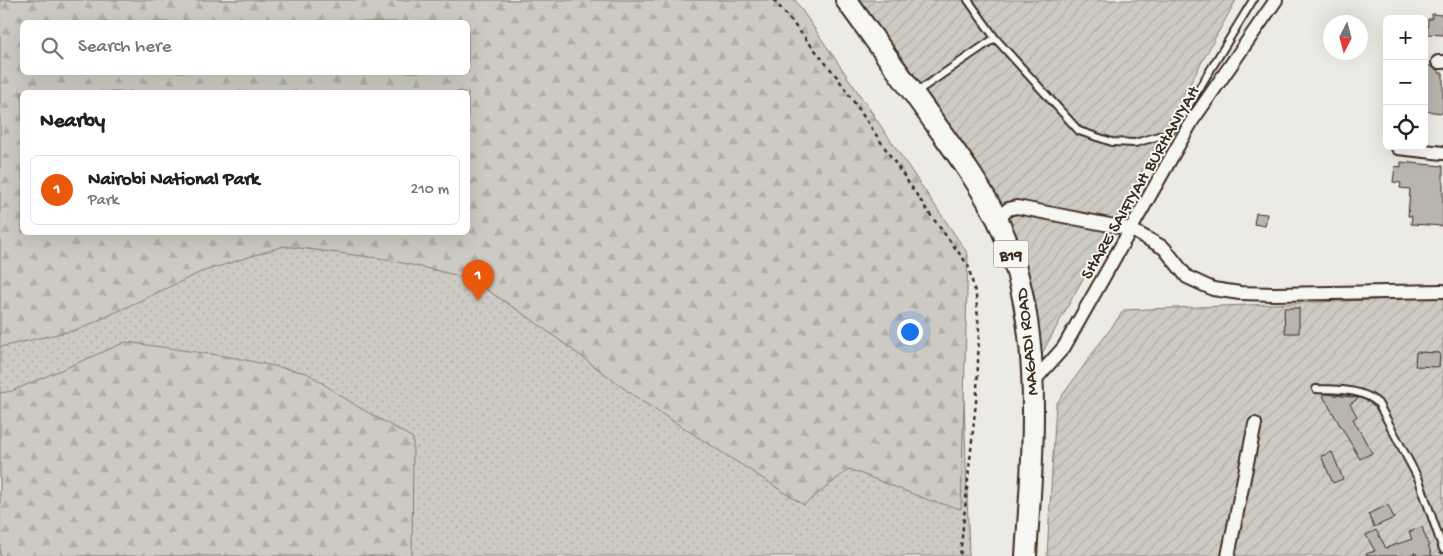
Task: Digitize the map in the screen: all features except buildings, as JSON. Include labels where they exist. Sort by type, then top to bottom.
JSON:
[{"type":"highway","name":"MAGADI ROAD","points":[[846,0],[972,175],[998,220],[1019,280],[1033,382],[1026,556]]},
{"type":"street","name":"SHARE SAIFIYAH BURHANIYAH","points":[[1033,382],[1064,347],[1192,121],[1276,0]]},
{"type":"street","points":[[1416,150],[1443,153]]},
{"type":"street","points":[[998,220],[1008,209],[1017,207],[1130,229],[1164,248],[1187,277],[1213,289],[1240,293],[1275,294],[1443,291]]},
{"type":"street","points":[[1228,556],[1255,424]]},
{"type":"lane","points":[[968,0],[995,38],[1079,131],[1112,142],[1135,143],[1166,134],[1178,123],[1253,0]]},
{"type":"lane","points":[[914,94],[995,38]]},
{"type":"lane","points":[[1316,388],[1370,395],[1378,403],[1419,480],[1443,549]]},
{"type":"path","points":[[774,0],[837,77],[929,213],[968,265],[976,296],[980,331],[977,392],[960,556]]},
{"type":"green space","points":[[0,0],[793,0],[873,114],[950,265],[962,336],[969,556],[0,556]]},
{"type":"green space","points":[[0,0],[795,0],[968,254],[961,509],[928,500],[849,469],[804,505],[637,398],[531,319],[469,278],[385,259],[284,246],[201,272],[80,329],[0,347]]},
{"type":"green space","points":[[860,0],[1236,0],[1041,355],[1020,246]]},
{"type":"green space","points":[[1443,297],[1443,556],[1047,556],[1056,404],[1124,310]]},
{"type":"green space","points":[[126,342],[231,357],[307,373],[355,405],[413,438],[412,556],[0,556],[0,393],[12,391]]},
{"type":"place","name":"Nairobi National Park","points":[[478,301]]}]
